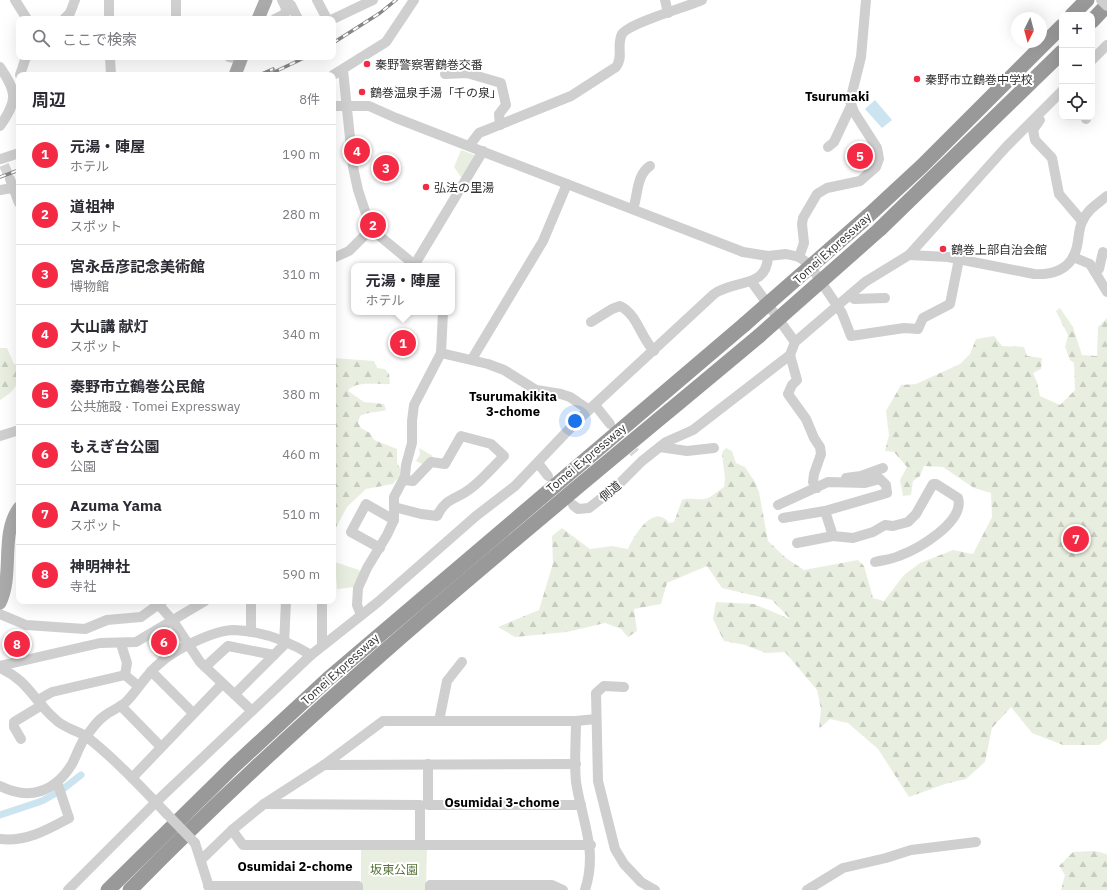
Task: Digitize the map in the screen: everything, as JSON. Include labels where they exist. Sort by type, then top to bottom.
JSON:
[{"type":"highway","points":[[1075,12],[1087,0]]},
{"type":"highway","points":[[1095,18],[1107,5]]},
{"type":"highway","name":"Tomei Expressway","points":[[108,890],[235,765],[328,679],[745,324],[868,216],[922,166],[1059,29]]},
{"type":"highway","name":"Tomei Expressway","points":[[130,890],[248,774],[340,691],[532,526],[759,336],[880,229],[1059,55]]},
{"type":"main road","points":[[259,16],[266,0]]},
{"type":"main road","points":[[235,72],[237,60]]},
{"type":"main road","points":[[1,600],[6,583],[9,538],[12,522],[16,514]]},
{"type":"street","points":[[15,0],[25,16]]},
{"type":"street","points":[[67,16],[70,13],[75,0]]},
{"type":"street","points":[[109,0],[109,16]]},
{"type":"street","points":[[176,0],[176,16]]},
{"type":"street","points":[[283,0],[291,5],[293,15]]},
{"type":"street","points":[[317,0],[325,16]]},
{"type":"street","points":[[336,18],[373,0]]},
{"type":"street","points":[[336,74],[386,42],[414,0]]},
{"type":"street","points":[[665,0],[668,13]]},
{"type":"street","points":[[469,146],[479,133],[571,96],[616,67],[620,62],[619,41],[626,29],[702,0]]},
{"type":"street","points":[[799,257],[804,243],[802,224],[803,218],[817,194],[827,188],[860,181],[876,167],[879,159],[877,148],[851,106],[850,101],[861,57],[866,0]]},
{"type":"street","points":[[1101,0],[1107,5]]},
{"type":"street","points":[[1095,57],[1107,45]]},
{"type":"street","points":[[21,72],[25,60]]},
{"type":"street","points":[[110,60],[111,72]]},
{"type":"street","points":[[0,67],[16,87],[13,101],[0,126]]},
{"type":"street","points":[[343,70],[353,167],[358,190],[371,229],[414,263]]},
{"type":"street","points":[[445,74],[467,73],[501,83],[506,105],[499,114],[500,125]]},
{"type":"street","points":[[817,488],[813,482],[814,474],[821,454],[820,447],[814,438],[806,419],[788,394],[792,385],[797,380],[790,355],[795,342],[865,282],[909,255],[1006,147],[1059,94]]},
{"type":"street","points":[[336,106],[369,106],[396,118],[743,252],[768,256],[786,254],[799,257],[809,264],[828,294],[838,305],[851,336],[897,328],[918,329],[923,318],[950,304],[959,259]]},
{"type":"street","points":[[828,147],[834,142],[851,106]]},
{"type":"street","points":[[1040,114],[1041,118],[1033,130],[1033,135],[1035,140],[1052,158],[1059,194],[1082,221]]},
{"type":"street","points":[[417,263],[483,151]]},
{"type":"street","points":[[2,161],[16,154]]},
{"type":"street","points":[[633,209],[637,198],[636,189],[646,168],[650,166]]},
{"type":"street","points":[[0,190],[11,184],[16,196]]},
{"type":"street","points":[[472,360],[543,241],[567,184]]},
{"type":"street","points":[[909,255],[959,259],[1034,274],[1046,274],[1063,268],[1073,257],[1082,221],[1089,210],[1107,196]]},
{"type":"street","points":[[336,257],[349,251],[371,229]]},
{"type":"street","points":[[1095,272],[1099,269],[1103,252]]},
{"type":"street","points":[[68,890],[156,802],[322,644],[361,615],[476,516],[515,486],[592,408],[714,294],[729,286],[751,281],[762,275],[767,268],[768,256]]},
{"type":"street","points":[[1073,257],[1090,264],[1107,292]]},
{"type":"street","points":[[751,281],[795,342]]},
{"type":"street","points":[[850,295],[854,299],[885,298]]},
{"type":"street","points":[[590,322],[620,306],[626,309],[643,334],[646,342],[654,351]]},
{"type":"street","points":[[361,615],[357,605],[358,588],[364,567],[380,548],[394,520],[394,498],[403,480],[412,443],[414,405],[441,354],[443,315]]},
{"type":"street","points":[[441,354],[472,360],[504,370],[536,390],[570,397],[592,408],[610,424]]},
{"type":"street","name":"側道","points":[[573,505],[578,509],[589,508],[616,487],[639,457],[692,430],[790,355]]},
{"type":"street","points":[[0,436],[16,431]]},
{"type":"street","points":[[394,507],[421,514],[437,516],[443,505],[450,499],[470,490],[504,456],[491,444],[461,436],[445,464],[431,462],[413,481],[403,480]]},
{"type":"street","points":[[660,447],[687,451],[714,448]]},
{"type":"street","points":[[538,463],[548,476]]},
{"type":"street","points":[[828,482],[826,479],[828,477],[852,478],[883,468]]},
{"type":"street","points":[[778,505],[828,482],[865,483],[880,479],[886,485],[887,493],[826,511],[783,518]]},
{"type":"street","points":[[797,543],[833,536],[853,538],[873,532],[885,525],[893,526],[908,522],[916,514],[933,484],[936,484],[958,498],[960,502],[958,510],[940,533],[902,560],[875,562]]},
{"type":"street","points":[[380,548],[351,532],[366,504],[394,520]]},
{"type":"street","points":[[826,511],[833,536]]},
{"type":"street","points":[[0,614],[26,625],[85,629],[107,620],[141,617],[160,604]]},
{"type":"street","points":[[162,604],[205,667],[251,710]]},
{"type":"street","points":[[0,667],[100,643],[121,644],[136,642],[201,604]]},
{"type":"street","points":[[251,604],[251,632]]},
{"type":"street","points":[[235,694],[284,645],[286,604]]},
{"type":"street","points":[[322,604],[322,644]]},
{"type":"street","points":[[0,786],[13,793],[29,795],[41,792],[57,782],[70,767],[86,736],[103,717],[127,700],[151,671],[172,654],[189,644],[233,630],[251,632],[285,641],[311,655]]},
{"type":"street","points":[[121,644],[127,663],[125,675]]},
{"type":"street","points":[[205,667],[228,646],[274,655]]},
{"type":"street","points":[[439,721],[447,681],[462,662]]},
{"type":"street","points":[[0,667],[25,683],[55,720],[86,736],[132,778],[195,843],[209,888],[358,886],[358,890]]},
{"type":"street","points":[[151,671],[193,713]]},
{"type":"street","points":[[125,675],[138,686]]},
{"type":"street","points":[[20,739],[14,728],[14,722],[52,692],[125,675]]},
{"type":"street","points":[[132,778],[222,684]]},
{"type":"street","points":[[624,687],[604,686],[596,693],[598,780],[615,849],[624,864],[641,882],[655,890]]},
{"type":"street","points":[[120,706],[161,747]]},
{"type":"street","points":[[201,860],[232,830],[264,804],[324,765],[383,721],[576,721],[596,719]]},
{"type":"street","points":[[576,721],[576,781],[591,845],[590,872],[585,890]]},
{"type":"street","points":[[428,764],[428,805],[581,805]]},
{"type":"street","points":[[324,765],[576,764]]},
{"type":"street","points":[[0,839],[8,840],[37,835],[69,818],[57,782]]},
{"type":"street","points":[[264,804],[420,805],[420,845]]},
{"type":"street","points":[[232,830],[243,845],[591,845]]},
{"type":"street","points":[[806,890],[843,868],[886,858],[911,850],[976,842]]},
{"type":"street","points":[[430,890],[430,885],[552,885],[563,890]]},
{"type":"green space","points":[[461,150],[475,155],[464,178],[461,177],[454,167]]},
{"type":"green space","points":[[1060,308],[1073,327],[1082,355],[1097,356],[1098,327],[1107,318],[1107,739],[1099,745],[1063,745],[1032,733],[1011,707],[992,728],[985,762],[966,779],[945,784],[909,797],[878,749],[848,723],[830,719],[819,729],[821,709],[817,690],[785,652],[766,653],[745,645],[724,641],[713,619],[716,602],[754,604],[790,619],[772,600],[722,588],[707,566],[667,583],[661,604],[634,609],[637,631],[628,637],[621,629],[605,623],[567,632],[515,637],[498,627],[539,610],[553,563],[552,536],[562,528],[590,549],[612,546],[628,549],[640,529],[651,519],[657,517],[663,518],[669,523],[674,522],[682,500],[708,498],[724,487],[725,478],[722,454],[726,448],[732,451],[736,463],[745,467],[755,482],[759,492],[768,541],[786,558],[804,570],[858,560],[864,566],[873,598],[884,601],[904,575],[920,563],[953,550],[973,554],[992,517],[991,493],[974,488],[943,467],[924,466],[920,476],[913,481],[911,495],[903,496],[900,480],[907,467],[894,452],[885,451],[889,435],[886,411],[901,385],[916,384],[960,364],[970,354],[976,339],[994,336],[1002,346],[1024,347],[1027,356],[1042,358],[1041,369],[1033,373],[1037,382],[1040,396],[1060,405],[1075,390],[1074,363],[1070,360],[1065,347],[1068,335],[1056,311]]},
{"type":"green space","points":[[0,348],[7,348],[14,364],[16,364],[16,386],[10,393],[0,400]]},
{"type":"green space","points":[[336,358],[374,361],[377,368],[385,369],[389,374],[390,384],[361,384],[356,385],[348,391],[364,402],[384,404],[386,410],[363,414],[360,416],[358,423],[361,428],[370,433],[374,440],[397,449],[397,463],[401,472],[400,476],[393,484],[366,489],[347,507],[336,527]]},
{"type":"green space","points":[[419,448],[433,456],[424,465],[416,461],[420,454]]},
{"type":"green space","points":[[336,562],[359,570],[360,572],[355,587],[337,589]]},
{"type":"green space","points":[[168,626],[173,626],[183,644],[158,660],[144,640]]},
{"type":"green space","name":"坂東公園","points":[[361,848],[427,848],[426,890],[361,890]]},
{"type":"green space","points":[[1095,851],[1107,854],[1107,890],[1061,890],[1065,875],[1059,866],[1073,852]]},
{"type":"water","points":[[875,100],[892,120],[882,128],[865,109]]},
{"type":"waterway","points":[[63,789],[81,775]]},
{"type":"waterway","points":[[0,815],[42,801],[58,792]]},
{"type":"tunnel","points":[[4,165],[10,179]]},
{"type":"tunnel","points":[[614,428],[635,453]]},
{"type":"railway","points":[[336,41],[380,13],[396,0]]},
{"type":"railway","points":[[274,72],[300,60]]},
{"type":"railway","points":[[266,72],[273,69]]},
{"type":"railway","points":[[0,177],[16,171]]},
{"type":"place","name":"秦野警察署鶴巻交番","points":[[367,64]]},
{"type":"place","name":"秦野市立鶴巻中学校","points":[[917,79]]},
{"type":"place","name":"鶴巻温泉手湯「千の泉」","points":[[362,92]]},
{"type":"place","name":"大山講 献灯","points":[[357,151]]},
{"type":"place","name":"秦野市立鶴巻公民館","points":[[860,156]]},
{"type":"place","name":"宮永岳彦記念美術館","points":[[386,168]]},
{"type":"place","name":"弘法の里湯","points":[[426,187]]},
{"type":"place","name":"道祖神","points":[[373,225]]},
{"type":"place","name":"鶴巻上部自治会館","points":[[943,249]]},
{"type":"place","name":"元湯・陣屋","points":[[403,343]]},
{"type":"place","name":"Azuma Yama","points":[[1076,539]]},
{"type":"place","name":"もえぎ台公園","points":[[164,642]]},
{"type":"place","name":"神明神社","points":[[17,644]]},
{"type":"district","name":"Tsurumaki","points":[[837,96]]},
{"type":"district","name":"Tsurumakikita 3-chome","points":[[513,404]]},
{"type":"district","name":"Osumidai 3-chome","points":[[502,802]]},
{"type":"district","name":"Osumidai 2-chome","points":[[295,866]]}]
